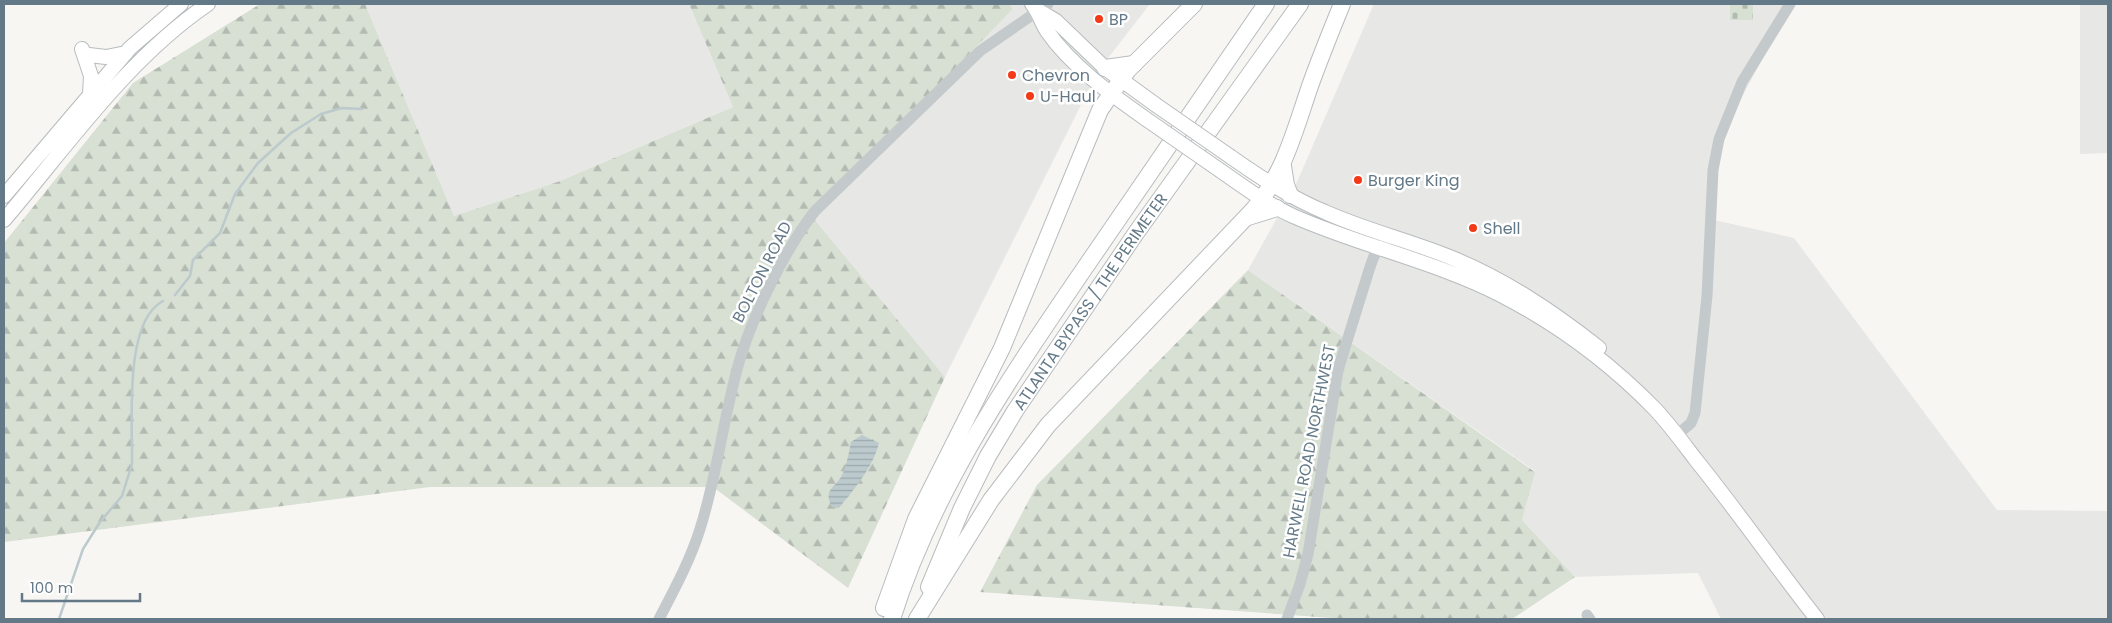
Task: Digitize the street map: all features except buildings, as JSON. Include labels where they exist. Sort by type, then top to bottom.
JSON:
[{"type":"highway","points":[[881,619],[904,548],[926,496],[1002,348],[1094,124],[1115,87],[1134,64],[1194,4]]},
{"type":"highway","name":"ATLANTA BYPASS / THE PERIMETER","points":[[892,619],[936,507],[983,421],[1024,355],[1266,4]]},
{"type":"highway","name":"ATLANTA BYPASS / THE PERIMETER","points":[[917,619],[962,508],[988,456],[1015,411],[1136,233],[1300,4]]},
{"type":"highway","points":[[917,619],[991,500],[1048,425],[1246,218],[1272,185],[1283,166],[1321,53],[1342,4]]},
{"type":"highway","points":[[1105,68],[1134,64]]},
{"type":"highway","points":[[1283,166],[1286,185],[1290,195]]},
{"type":"highway","points":[[1246,218],[1277,208]]},
{"type":"main road","points":[[4,196],[126,53],[159,21],[181,4]]},
{"type":"main road","points":[[4,220],[139,62],[178,26],[208,4]]},
{"type":"main road","points":[[1040,6],[1105,68],[1115,87],[1146,119],[1262,199],[1277,208],[1321,227],[1462,277],[1503,296],[1543,320],[1617,374],[1679,432]]},
{"type":"main road","points":[[1040,6],[1051,35],[1083,69],[1115,87],[1156,105],[1230,157],[1290,195],[1327,213],[1471,267],[1536,302],[1624,369],[1660,404],[1817,619]]},
{"type":"main road","points":[[90,94],[91,76],[86,52],[106,56],[126,53]]},
{"type":"street","points":[[1679,432],[1691,423],[1695,413],[1705,322],[1713,170],[1718,139],[1732,102],[1790,4]]},
{"type":"street","name":"BOLTON ROAD","points":[[659,619],[700,531],[711,492],[743,348],[786,254],[801,228],[815,211],[980,51],[1040,6]]},
{"type":"street","name":"HARWELL ROAD NORTHWEST","points":[[1287,619],[1300,584],[1308,554],[1338,370],[1370,267],[1380,247],[1391,236]]},
{"type":"shaded area","points":[[365,4],[689,4],[733,107],[560,181],[454,216]]},
{"type":"shaded area","points":[[1011,4],[1150,4],[1098,71],[945,377],[809,213],[892,133],[1012,10]]},
{"type":"shaded area","points":[[1374,4],[1792,4],[1714,149],[1714,220],[1794,238],[1997,510],[2108,511],[2108,619],[1721,619],[1698,573],[1575,577],[1522,520],[1535,471],[1248,270],[1297,182]]},
{"type":"shaded area","points":[[2080,4],[2108,4],[2108,153],[2080,154]]},
{"type":"shaded area","points":[[862,435],[879,443],[876,452],[863,477],[839,508],[832,507],[829,501],[830,492],[843,473],[851,442]]},
{"type":"green space","points":[[260,4],[365,4],[454,216],[560,181],[733,107],[689,4],[1011,4],[1012,10],[892,133],[809,213],[945,377],[848,588],[713,487],[430,487],[4,542],[4,243],[133,83]]},
{"type":"green space","points":[[1730,4],[1753,4],[1753,20],[1730,20]]},
{"type":"green space","points":[[1248,270],[1535,472],[1522,520],[1575,577],[1512,619],[1346,619],[980,592],[1037,485]]},
{"type":"waterway","points":[[175,295],[190,276],[193,260],[220,233],[235,194],[258,163],[291,133],[321,114],[342,108],[362,109]]},
{"type":"waterway","points":[[59,619],[83,549],[100,522],[122,496],[132,464],[132,400],[136,351],[141,330],[150,312],[163,301]]},
{"type":"place","name":"BP","points":[[1099,19]]},
{"type":"place","name":"Chevron","points":[[1012,75]]},
{"type":"place","name":"U-Haul","points":[[1030,96]]},
{"type":"place","name":"Burger King","points":[[1358,180]]},
{"type":"place","name":"Shell","points":[[1473,228]]}]
